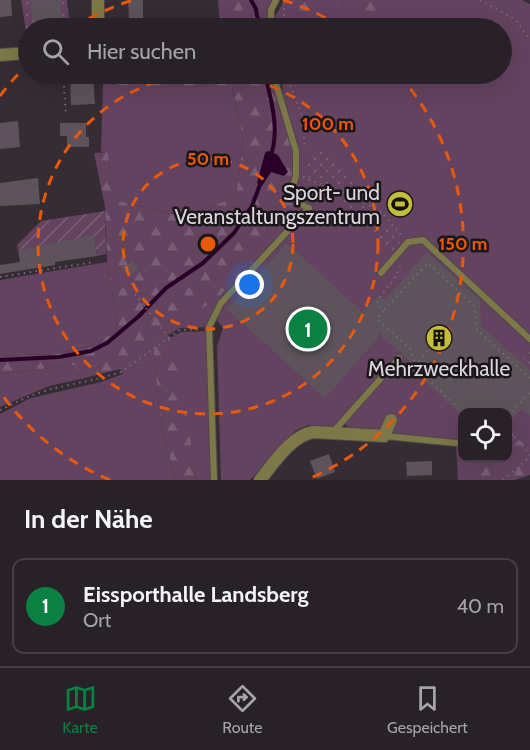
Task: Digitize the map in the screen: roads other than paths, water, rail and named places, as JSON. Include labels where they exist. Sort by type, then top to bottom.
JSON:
[{"type":"street","points":[[98,0],[98,18]]},
{"type":"street","points":[[0,56],[18,54]]},
{"type":"street","points":[[260,480],[300,436],[313,432],[384,436],[391,420]]},
{"type":"lane","points":[[271,18],[271,10],[276,0]]},
{"type":"lane","points":[[214,480],[209,327],[220,303],[308,208],[297,200],[292,189],[296,176],[296,151],[276,84]]},
{"type":"lane","points":[[381,273],[408,242],[423,240],[530,339]]},
{"type":"lane","points":[[332,433],[399,358]]},
{"type":"lane","points":[[384,436],[456,443]]},
{"type":"waterway","points":[[251,0],[257,18]]},
{"type":"waterway","points":[[267,84],[275,125],[271,155]]},
{"type":"waterway","points":[[0,360],[59,357],[91,351],[107,343],[139,316],[166,288],[203,263],[234,233],[252,206],[261,182]]},
{"type":"place","name":"Sport- und Veranstaltungszentrum","points":[[400,204]]},
{"type":"place","name":"Eissporthalle Landsberg","points":[[308,329]]},
{"type":"place","name":"Mehrzweckhalle","points":[[439,338]]}]
